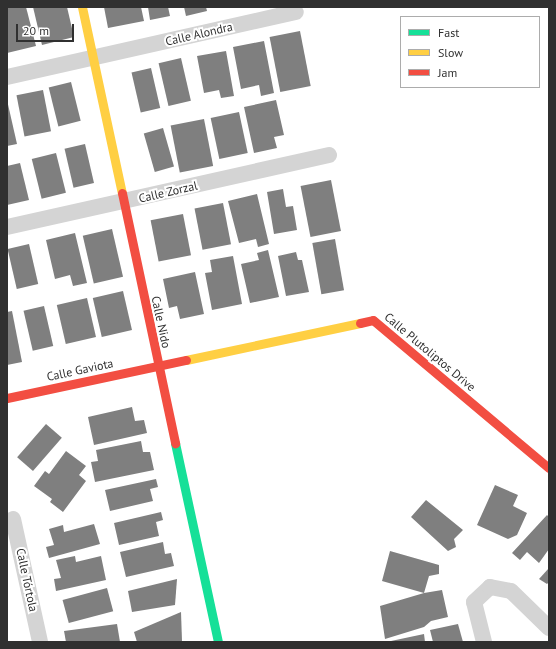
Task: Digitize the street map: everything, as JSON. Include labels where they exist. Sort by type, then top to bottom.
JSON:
[{"type":"street","name":"Calle Nido","points":[[82,7],[218,642]]},
{"type":"street","name":"Calle Alondra","points":[[7,77],[94,59],[296,12]]},
{"type":"street","name":"Calle Zorzal","points":[[7,227],[329,155]]},
{"type":"street","name":"Calle Plutoliptos Drive","points":[[158,365],[373,320],[549,468]]},
{"type":"street","name":"Calle Gaviota","points":[[7,398],[158,365]]},
{"type":"street","name":"Calle Tórtola","points":[[13,519],[40,642]]},
{"type":"street","points":[[484,642],[474,602],[490,587],[511,591],[549,628]]},
{"type":"building","points":[[7,7],[26,7],[36,46],[7,53]]},
{"type":"building","points":[[33,7],[67,7],[74,37],[42,45]]},
{"type":"building","points":[[104,7],[141,7],[144,21],[108,28]]},
{"type":"building","points":[[148,7],[168,7],[170,16],[150,20]]},
{"type":"building","points":[[184,7],[206,7],[207,11],[186,16]]},
{"type":"building","points":[[300,31],[311,86],[280,92],[270,37]]},
{"type":"building","points":[[264,41],[274,93],[261,96],[259,85],[241,89],[233,47]]},
{"type":"building","points":[[226,51],[234,96],[221,98],[219,90],[204,93],[197,56]]},
{"type":"building","points":[[181,58],[191,101],[168,106],[159,63]]},
{"type":"building","points":[[151,68],[160,108],[141,112],[132,72]]},
{"type":"building","points":[[71,82],[81,121],[58,126],[49,88]]},
{"type":"building","points":[[43,90],[51,131],[25,136],[16,95]]},
{"type":"building","points":[[7,100],[17,144],[7,146]]},
{"type":"building","points":[[276,100],[284,135],[274,137],[277,148],[254,153],[244,107]]},
{"type":"building","points":[[239,112],[248,153],[219,159],[211,118]]},
{"type":"building","points":[[204,119],[213,166],[180,173],[171,125]]},
{"type":"building","points":[[163,128],[174,166],[155,172],[144,134]]},
{"type":"building","points":[[85,144],[94,183],[74,188],[65,149]]},
{"type":"building","points":[[56,153],[66,193],[42,199],[32,159]]},
{"type":"building","points":[[20,163],[29,200],[7,205],[7,166]]},
{"type":"building","points":[[331,180],[341,231],[310,237],[301,186]]},
{"type":"building","points":[[283,189],[286,207],[293,206],[297,230],[274,234],[267,192]]},
{"type":"building","points":[[257,194],[269,244],[258,247],[256,239],[239,243],[228,201]]},
{"type":"building","points":[[223,203],[231,244],[203,250],[195,209]]},
{"type":"building","points":[[183,214],[191,255],[159,262],[151,220]]},
{"type":"building","points":[[112,229],[123,277],[94,283],[83,236]]},
{"type":"building","points":[[75,233],[87,283],[73,286],[70,275],[55,279],[46,240]]},
{"type":"building","points":[[335,239],[344,290],[321,294],[312,243]]},
{"type":"building","points":[[29,244],[38,284],[17,289],[8,249]]},
{"type":"building","points":[[268,250],[279,297],[250,303],[241,264],[259,260],[257,253]]},
{"type":"building","points":[[296,252],[298,260],[302,260],[309,292],[286,296],[278,256]]},
{"type":"building","points":[[233,256],[242,304],[212,310],[205,273],[212,272],[210,260]]},
{"type":"building","points":[[195,272],[204,314],[180,319],[177,306],[169,308],[163,279]]},
{"type":"building","points":[[123,291],[132,330],[102,337],[93,298]]},
{"type":"building","points":[[87,298],[96,337],[66,344],[57,305]]},
{"type":"building","points":[[44,306],[53,346],[33,351],[24,311]]},
{"type":"building","points":[[12,311],[22,362],[7,365],[7,312]]},
{"type":"building","points":[[132,407],[135,421],[144,420],[147,433],[94,445],[88,417]]},
{"type":"building","points":[[46,424],[62,438],[33,471],[17,457]]},
{"type":"building","points":[[141,441],[143,452],[150,452],[154,470],[95,482],[91,462],[98,461],[96,450]]},
{"type":"building","points":[[66,451],[86,466],[79,475],[86,481],[63,512],[50,502],[52,499],[34,486],[45,471],[49,474]]},
{"type":"building","points":[[156,479],[158,487],[150,489],[153,501],[110,511],[105,490]]},
{"type":"building","points":[[495,485],[518,495],[513,506],[527,513],[517,535],[508,539],[477,525]]},
{"type":"building","points":[[426,500],[463,530],[454,539],[456,547],[448,551],[411,517]]},
{"type":"building","points":[[161,512],[163,520],[156,522],[159,536],[119,545],[114,523]]},
{"type":"building","points":[[547,515],[549,517],[549,549],[539,563],[527,552],[520,560],[512,553]]},
{"type":"building","points":[[94,524],[100,544],[49,558],[46,547],[54,545],[49,529],[63,525],[64,532]]},
{"type":"building","points":[[163,542],[165,554],[171,553],[174,566],[126,577],[120,552]]},
{"type":"building","points":[[390,551],[439,565],[439,574],[429,576],[424,593],[382,581]]},
{"type":"building","points":[[75,556],[76,562],[101,556],[106,580],[56,591],[54,579],[61,578],[56,560]]},
{"type":"building","points":[[549,568],[549,582],[547,584],[539,579]]},
{"type":"building","points":[[177,579],[175,605],[132,612],[128,591]]},
{"type":"building","points":[[107,588],[113,611],[69,623],[63,600]]},
{"type":"building","points":[[442,590],[448,617],[431,621],[424,627],[385,639],[380,606],[424,593]]},
{"type":"building","points":[[181,612],[182,641],[137,642],[134,632]]},
{"type":"building","points":[[117,624],[120,642],[66,642],[64,631]]},
{"type":"building","points":[[458,624],[463,642],[433,642],[430,630]]},
{"type":"building","points":[[424,634],[425,642],[391,641]]},
{"type":"traffic: fast","points":[[175,443],[218,642]]},
{"type":"traffic: slow","points":[[82,7],[122,193]]},
{"type":"traffic: slow","points":[[186,360],[360,323]]},
{"type":"traffic: jam","points":[[122,193],[175,443]]},
{"type":"traffic: jam","points":[[360,323],[373,320],[549,468]]},
{"type":"traffic: jam","points":[[7,398],[186,360]]}]
